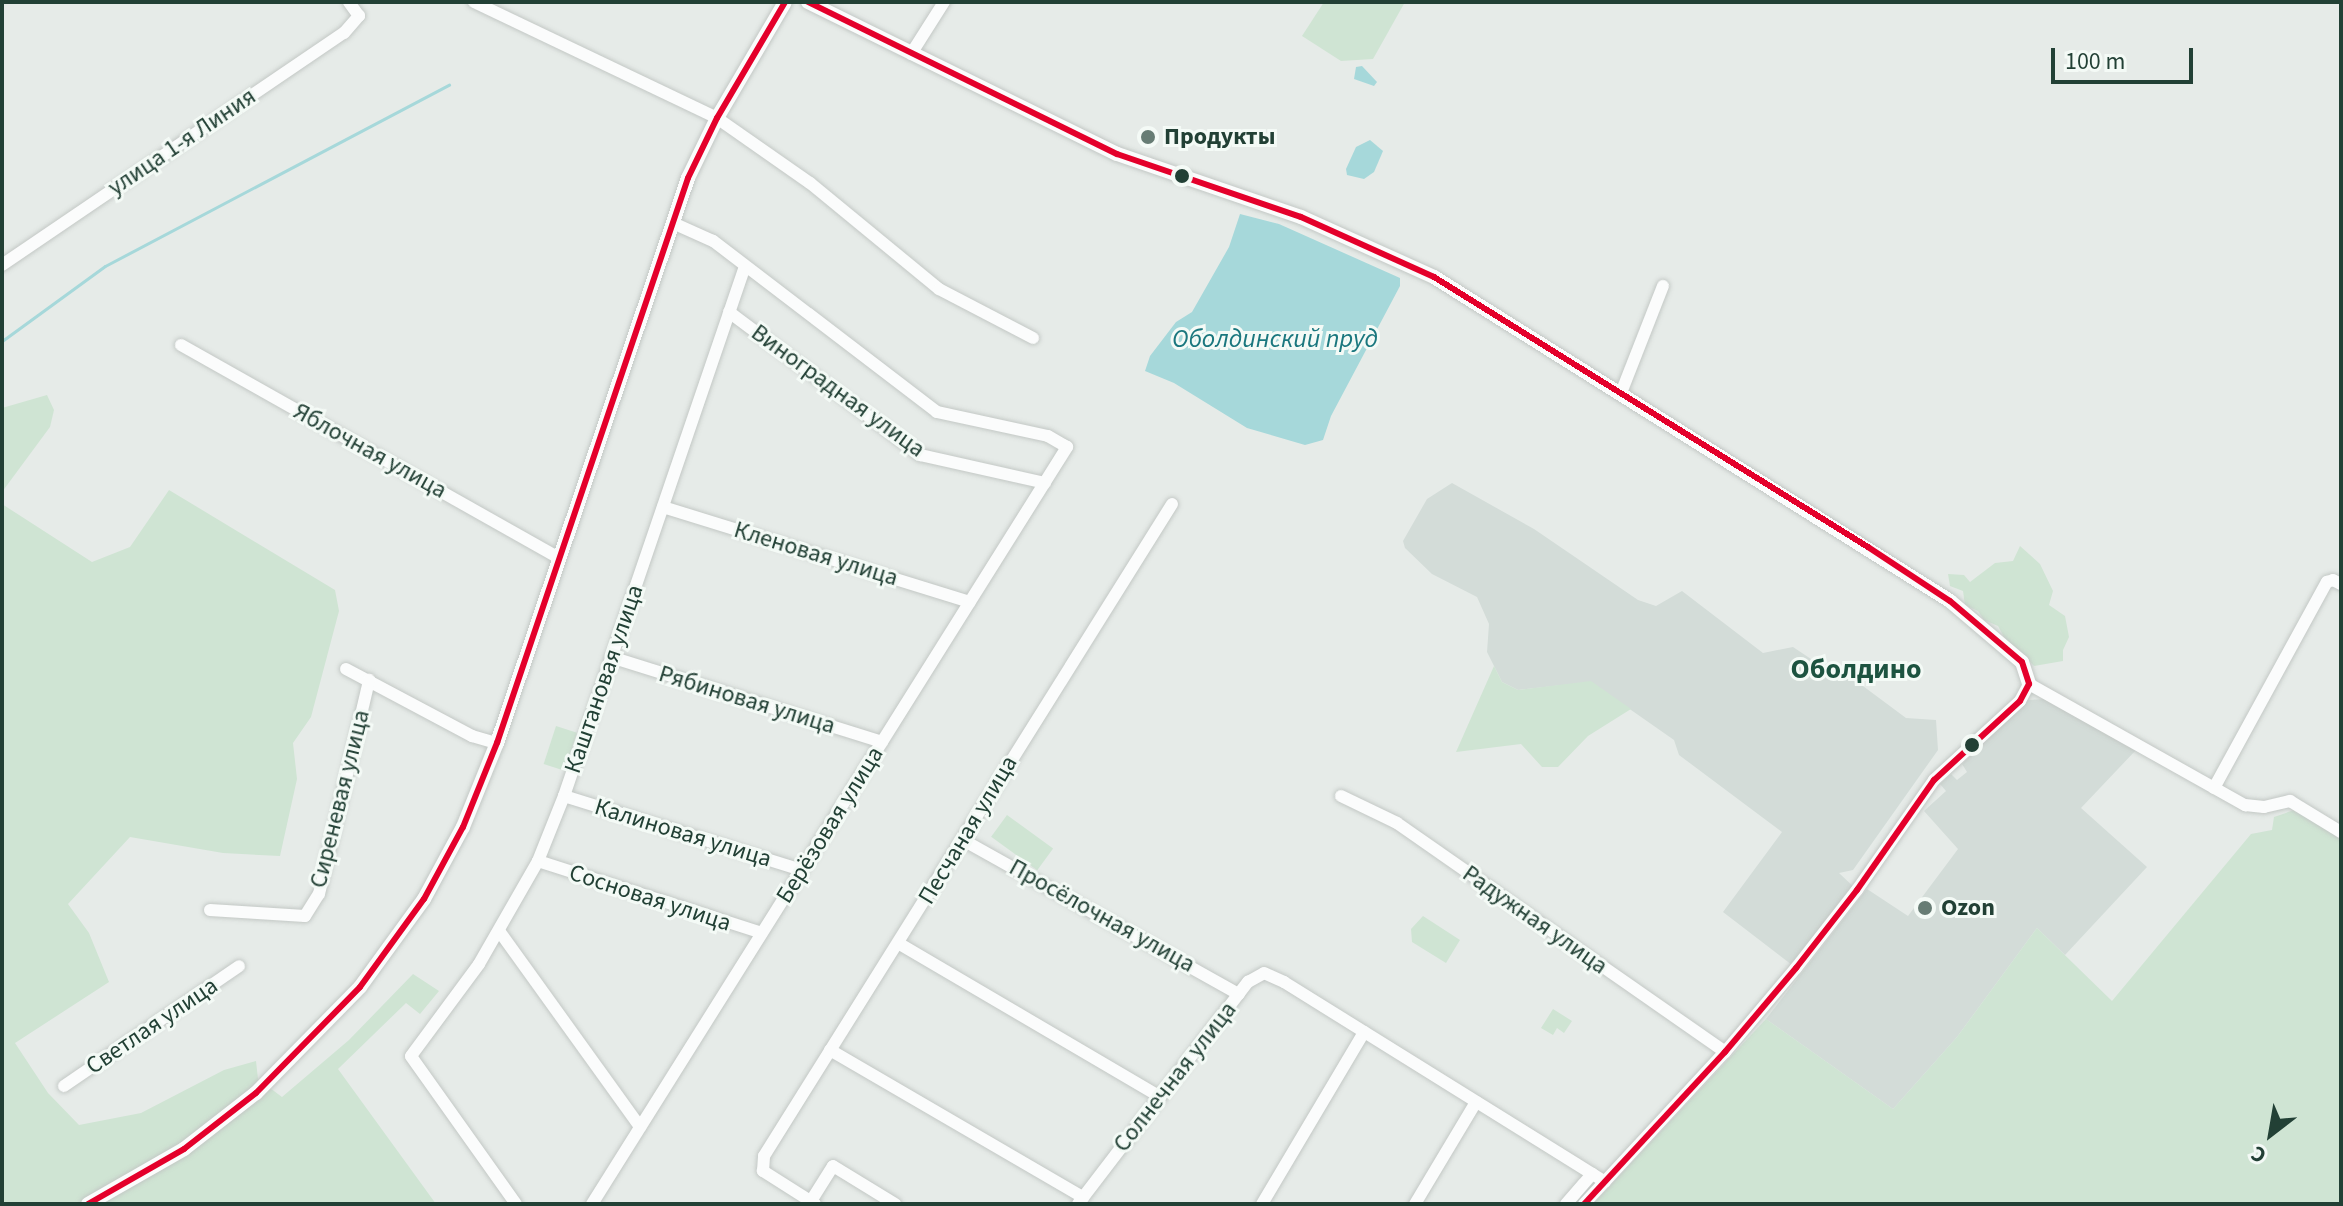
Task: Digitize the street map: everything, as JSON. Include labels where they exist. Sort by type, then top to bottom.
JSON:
[{"type":"street","name":"улица 1-я Линия","points":[[2,265],[344,33],[359,16],[349,2]]},
{"type":"street","points":[[474,2],[717,118],[810,183],[939,289],[1033,338]]},
{"type":"street","points":[[88,1204],[184,1149],[256,1093],[360,987],[407,925],[452,850],[497,743],[688,178],[717,118],[785,2]]},
{"type":"street","points":[[808,2],[1117,154],[1301,217],[1434,277],[1950,601],[2022,662],[2029,684],[2214,788],[2254,807],[2290,801],[2341,832]]},
{"type":"street","points":[[911,54],[944,2]]},
{"type":"street","points":[[673,223],[710,240],[745,266]]},
{"type":"street","name":"Каштановая улица","points":[[516,1204],[415,1064],[413,1051],[500,932],[538,861],[564,796],[745,266]]},
{"type":"street","name":"Берёзовая улица","points":[[592,1204],[1067,447],[1048,436],[937,412],[745,266]]},
{"type":"street","points":[[1621,393],[1663,286]]},
{"type":"street","name":"Виноградная улица","points":[[729,312],[920,455],[1045,483]]},
{"type":"street","name":"Яблочная улица","points":[[181,345],[559,558]]},
{"type":"street","name":"Песчаная улица","points":[[813,1203],[763,1171],[764,1156],[1172,504]]},
{"type":"street","name":"Кленовая улица","points":[[663,507],[970,602]]},
{"type":"street","points":[[2214,788],[2327,582],[2333,580],[2341,584]]},
{"type":"street","name":"Рябиновая улица","points":[[611,657],[882,742]]},
{"type":"street","points":[[346,669],[472,736],[497,743]]},
{"type":"street","name":"Сиреневая улица","points":[[210,910],[305,916],[319,894],[369,680]]},
{"type":"street","points":[[1584,1204],[1725,1052],[1857,890],[1934,780],[2020,701],[2029,684]]},
{"type":"street","name":"Калиновая улица","points":[[564,796],[801,870]]},
{"type":"street","name":"Радужная улица","points":[[1341,796],[1397,823],[1725,1052]]},
{"type":"street","name":"Просёлочная улица","points":[[963,840],[1239,994]]},
{"type":"street","name":"Сосновая улица","points":[[538,861],[762,933]]},
{"type":"street","points":[[500,932],[640,1127]]},
{"type":"street","points":[[898,943],[1160,1097]]},
{"type":"street","name":"Светлая улица","points":[[64,1086],[239,966]]},
{"type":"street","name":"Солнечная улица","points":[[1080,1201],[1248,982],[1264,973],[1284,982],[1364,1032]]},
{"type":"street","points":[[1262,1204],[1364,1032],[1605,1182]]},
{"type":"street","points":[[830,1050],[1080,1201]]},
{"type":"street","points":[[1415,1204],[1476,1102]]},
{"type":"street","points":[[813,1203],[833,1166],[895,1204]]},
{"type":"street","points":[[1566,1204],[1592,1174]]},
{"type":"shaded area","points":[[1452,483],[1534,529],[1638,600],[1656,606],[1682,591],[1763,653],[1793,647],[1826,669],[1832,663],[1906,718],[1936,720],[1938,750],[1853,870],[1839,873],[1857,890],[1796,968],[1723,912],[1782,832],[1679,755],[1674,740],[1591,682],[1518,690],[1502,682],[1487,652],[1489,624],[1477,597],[1432,574],[1405,548],[1403,541],[1427,499]]},
{"type":"shaded area","points":[[2047,699],[2136,750],[2081,808],[2147,867],[2065,955],[2037,928],[1957,1037],[1893,1109],[1766,1019],[1867,889],[1908,916],[1958,849],[1924,811],[1946,791],[1940,784],[1951,774],[1957,780],[1967,772],[1962,764],[2027,700]]},
{"type":"green space","points":[[1324,2],[1405,2],[1373,59],[1341,61],[1302,36]]},
{"type":"green space","points":[[47,395],[54,410],[50,427],[2,492],[2,408]]},
{"type":"green space","points":[[169,490],[335,590],[339,611],[311,717],[293,743],[297,779],[280,856],[223,853],[130,837],[68,904],[89,933],[109,982],[15,1043],[48,1093],[79,1125],[141,1113],[224,1070],[256,1061],[258,1079],[282,1097],[349,1040],[413,974],[439,991],[420,1014],[406,1003],[338,1069],[436,1204],[2,1204],[2,504],[92,562],[130,547]]},
{"type":"green space","points":[[2020,546],[2040,564],[2053,591],[2049,605],[2065,616],[2069,637],[2063,650],[2063,661],[2034,666],[2019,650],[2009,646],[1998,626],[1984,620],[1978,611],[1965,605],[1963,591],[1950,586],[1948,574],[1964,575],[1970,582],[1995,563],[2013,561]]},
{"type":"green space","points":[[1494,666],[1502,682],[1518,690],[1591,681],[1631,709],[1588,736],[1558,767],[1542,767],[1521,744],[1456,752]]},
{"type":"green space","points":[[556,726],[577,733],[565,771],[544,764]]},
{"type":"green space","points":[[2297,809],[2341,840],[2341,1204],[1593,1204],[1766,1019],[1893,1109],[1957,1037],[2037,928],[2112,1001],[2251,834],[2272,830],[2274,817]]},
{"type":"green space","points":[[1007,815],[1053,849],[1037,870],[991,837]]},
{"type":"green space","points":[[1423,916],[1460,940],[1446,963],[1412,942],[1411,929]]},
{"type":"green space","points":[[1553,1009],[1572,1021],[1564,1033],[1557,1028],[1553,1035],[1541,1028]]},
{"type":"water","points":[[1362,66],[1377,82],[1374,86],[1354,79],[1356,67]]},
{"type":"water","points":[[1370,140],[1383,151],[1374,172],[1364,179],[1347,175],[1346,169],[1356,147]]},
{"type":"water","name":"Оболдинский пруд","points":[[1240,214],[1279,224],[1400,278],[1400,286],[1331,416],[1323,440],[1305,445],[1247,428],[1174,383],[1145,371],[1150,356],[1176,322],[1192,312],[1229,247]]},
{"type":"waterway","points":[[2,341],[105,266],[449,85]]},
{"type":"transit line","points":[[88,1204],[184,1149],[256,1093],[360,987],[424,899],[463,827],[497,743],[688,178],[717,118],[785,2]]},
{"type":"transit line","points":[[808,2],[1117,154],[1301,217],[1434,277],[1868,547],[1950,601],[2022,662],[2029,684],[2020,701],[1934,780],[1857,890],[1796,968],[1725,1052],[1584,1204]]},
{"type":"place","name":"Продукты","points":[[1148,137]]},
{"type":"place","name":"Ozon","points":[[1925,908]]},
{"type":"district","name":"Оболдино","points":[[1856,669]]}]
